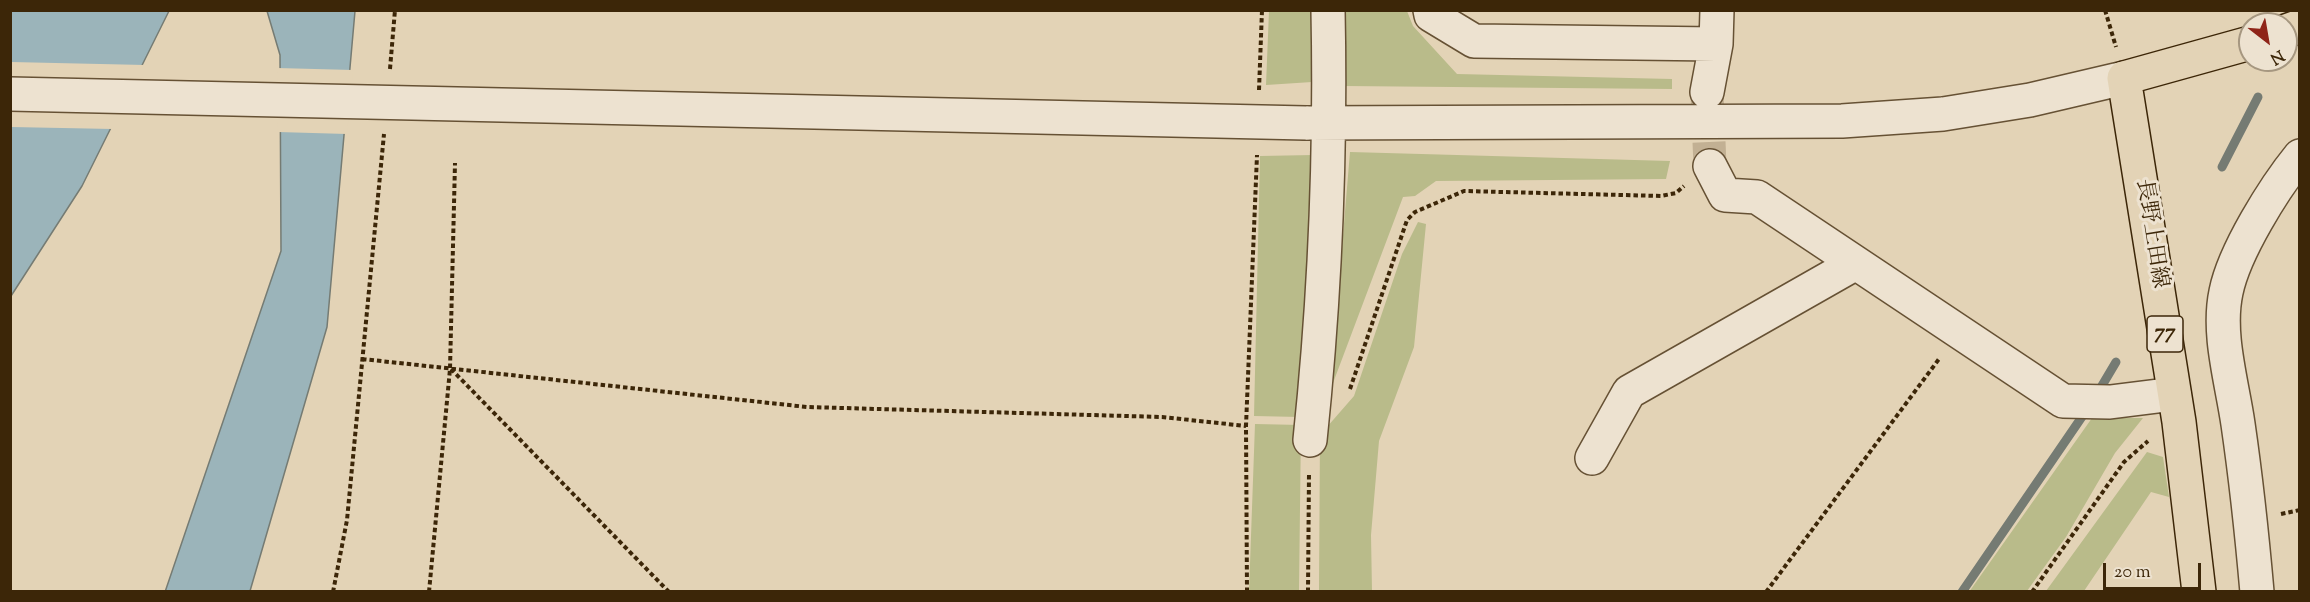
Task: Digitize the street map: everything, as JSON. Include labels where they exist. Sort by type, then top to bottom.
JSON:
[{"type":"main road","points":[[2124,78],[2238,46]]},
{"type":"main road","name":"長野上田線","points":[[2124,78],[2177,408],[2199,591]]},
{"type":"street","points":[[1310,440],[1319,356],[1318,122],[1328,10]]},
{"type":"street","points":[[1430,10],[1431,15],[1474,41],[1716,44]]},
{"type":"street","points":[[1707,92],[1716,44],[1717,10]]},
{"type":"street","points":[[10,94],[1318,122],[1842,121],[1943,114],[2030,100],[2124,78]]},
{"type":"street","points":[[2258,591],[2247,489],[2223,323],[2225,302],[2226,292],[2240,255],[2259,219],[2300,156]]},
{"type":"street","points":[[1699,174],[1725,195],[1757,197],[2063,401],[2110,402],[2177,408]]},
{"type":"street","points":[[1592,458],[1629,392],[1856,264]]},
{"type":"path","points":[[388,80],[395,10]]},
{"type":"path","points":[[1259,94],[1262,10]]},
{"type":"path","points":[[333,591],[347,520],[384,127]]},
{"type":"path","points":[[1247,591],[1246,426],[1257,153]]},
{"type":"path","points":[[429,591],[450,369],[455,164]]},
{"type":"path","points":[[1345,397],[1351,388],[1407,220],[1415,212],[1464,191],[1661,196],[1676,193],[1699,174]]},
{"type":"path","points":[[1766,591],[1959,332]]},
{"type":"path","points":[[362,359],[807,407],[1162,417],[1246,426]]},
{"type":"path","points":[[450,369],[669,591]]},
{"type":"path","points":[[2032,591],[2124,462],[2147,442],[2177,408]]},
{"type":"path","points":[[1308,591],[1310,440]]},
{"type":"green space","points":[[1269,11],[1313,11],[1312,82],[1266,85]]},
{"type":"green space","points":[[1341,11],[1407,11],[1413,26],[1457,74],[1672,79],[1672,89],[1344,86]]},
{"type":"green space","points":[[1350,152],[1670,161],[1666,179],[1436,181],[1415,196],[1403,197],[1330,391]]},
{"type":"green space","points":[[1313,155],[1300,417],[1254,416],[1260,156]]},
{"type":"green space","points":[[1418,222],[1426,224],[1414,347],[1379,441],[1371,535],[1372,591],[1319,592],[1320,435],[1354,396],[1402,254]]},
{"type":"green space","points":[[2092,418],[2143,418],[2115,453],[2066,537],[2027,591],[1969,592]]},
{"type":"green space","points":[[1255,424],[1301,425],[1299,591],[1249,592]]},
{"type":"green space","points":[[2147,452],[2163,457],[2169,497],[2151,492],[2084,591],[2046,591]]},
{"type":"water","points":[[11,11],[169,11],[82,186],[11,296]]},
{"type":"water","points":[[267,11],[355,11],[327,327],[250,591],[165,592],[281,251],[280,55]]},
{"type":"pier","points":[[11,62],[145,65],[113,129],[11,127]]},
{"type":"pier","points":[[277,68],[353,70],[347,134],[278,132]]},
{"type":"waterway","points":[[2222,167],[2258,97]]},
{"type":"waterway","points":[[2097,394],[2116,362]]},
{"type":"waterway","points":[[1962,592],[2088,408]]},
{"type":"tunnel","points":[[1707,93],[1710,166]]}]
